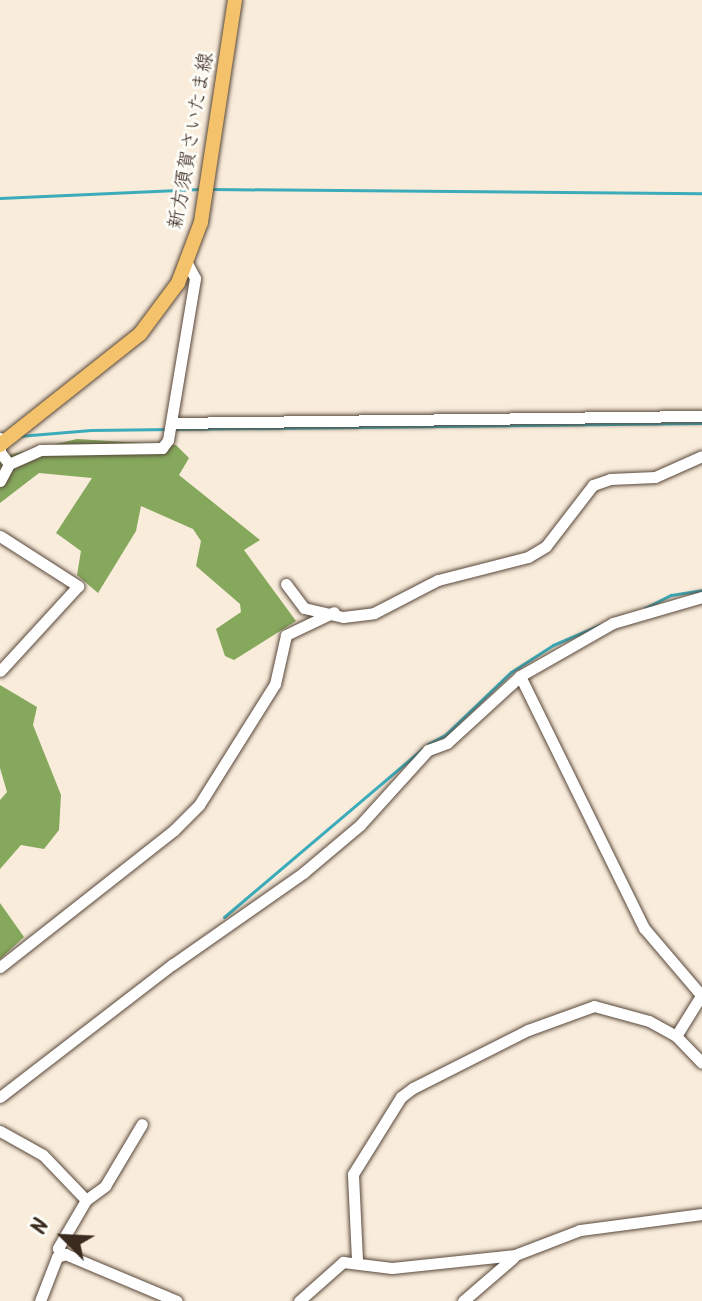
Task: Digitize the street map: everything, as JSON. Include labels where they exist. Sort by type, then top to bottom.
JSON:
[{"type":"main road","name":"新方須賀さいたま線","points":[[1,442],[140,334],[166,303],[187,263],[201,222],[235,0]]},
{"type":"street","points":[[0,481],[9,464],[40,450],[151,451],[168,440],[195,278],[187,263]]},
{"type":"street","points":[[171,423],[702,416]]},
{"type":"street","points":[[1,442],[0,452],[9,464]]},
{"type":"street","points":[[286,584],[304,608],[334,612],[343,617],[374,613],[438,580],[528,557],[546,546],[593,485],[610,479],[655,477],[702,456]]},
{"type":"street","points":[[0,536],[17,543],[78,586],[0,671]]},
{"type":"street","points":[[0,1097],[303,873],[360,825],[428,750],[447,743],[520,676],[613,623],[702,597]]},
{"type":"street","points":[[0,967],[174,830],[199,805],[275,684],[286,635],[334,612]]},
{"type":"street","points":[[520,676],[644,928],[701,995],[676,1036]]},
{"type":"street","points":[[357,1260],[353,1174],[401,1097],[413,1088],[528,1030],[594,1006],[649,1021],[676,1036],[702,1063]]},
{"type":"street","points":[[142,1124],[105,1186],[86,1200],[58,1248],[62,1255],[177,1301]]},
{"type":"street","points":[[0,1131],[43,1155],[86,1200]]},
{"type":"street","points":[[299,1301],[343,1262],[357,1260],[392,1268],[515,1255],[580,1230],[702,1214]]},
{"type":"street","points":[[40,1301],[62,1255]]},
{"type":"street","points":[[463,1301],[515,1255]]},
{"type":"green space","points":[[77,439],[176,445],[189,458],[179,475],[260,540],[244,550],[296,621],[234,660],[225,656],[216,629],[241,612],[240,604],[196,566],[201,541],[193,529],[141,506],[136,531],[98,593],[77,575],[81,551],[56,533],[92,478],[39,473],[0,503],[0,457]]},
{"type":"green space","points":[[0,685],[37,707],[33,725],[61,795],[59,830],[44,849],[21,845],[0,869],[0,800],[7,792],[0,768]]},
{"type":"green space","points":[[0,903],[24,937],[0,959]]},
{"type":"waterway","points":[[0,198],[200,189]]},
{"type":"waterway","points":[[212,189],[702,193]]},
{"type":"waterway","points":[[19,436],[91,430],[702,423]]},
{"type":"waterway","points":[[645,608],[671,595],[702,590]]},
{"type":"waterway","points":[[428,744],[445,735],[511,672],[553,645],[600,625]]},
{"type":"waterway","points":[[224,917],[422,749]]}]
